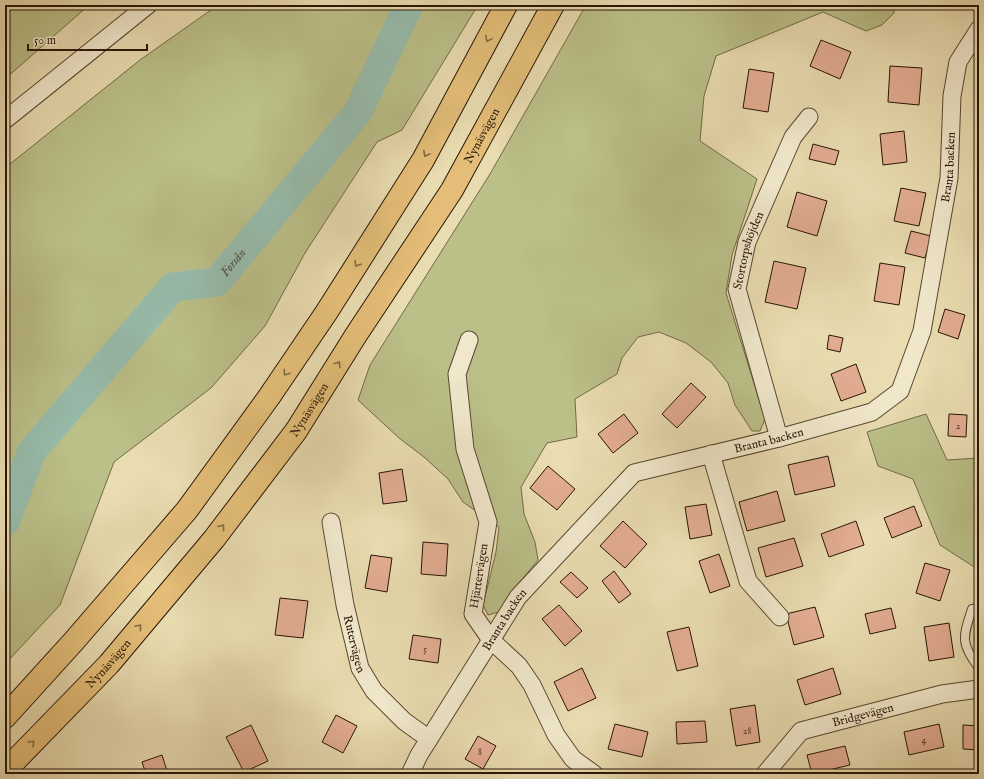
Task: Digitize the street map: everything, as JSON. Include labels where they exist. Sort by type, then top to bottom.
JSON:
[{"type":"highway","points":[[5,717],[74,641],[187,510],[269,397],[326,313],[423,160],[506,5]]},
{"type":"highway","name":"Nynäsvägen","points":[[5,771],[109,664],[214,539],[296,431],[356,335],[452,190],[553,5]]},
{"type":"street","points":[[5,120],[148,5]]},
{"type":"street","name":"Branta backen","points":[[410,774],[429,739],[518,597],[634,473],[779,438],[872,412],[900,391],[922,331],[949,178],[952,96],[958,62],[979,29]]},
{"type":"street","name":"Stortorpshöjden","points":[[779,438],[737,289],[748,242],[793,137],[809,118]]},
{"type":"street","name":"Hjärtervägen","points":[[469,340],[458,374],[465,449],[488,522],[473,614],[491,640],[519,666],[528,679],[556,735],[574,759],[594,774]]},
{"type":"street","points":[[711,454],[748,581],[780,617]]},
{"type":"street","name":"Rutervägen","points":[[331,522],[345,605],[360,668],[374,691],[404,721],[429,739]]},
{"type":"street","name":"Bridgevägen","points":[[765,774],[802,731],[942,694],[979,689]]},
{"type":"lane","points":[[979,608],[972,609],[964,633],[965,646],[979,668]]},
{"type":"green space","points":[[5,5],[89,5],[5,79]]},
{"type":"green space","points":[[218,5],[478,5],[402,130],[377,142],[305,253],[265,326],[211,388],[114,462],[60,605],[5,664],[5,168],[140,60]]},
{"type":"green space","points":[[586,5],[894,5],[894,13],[882,25],[866,31],[823,12],[716,56],[704,96],[700,141],[757,179],[732,255],[726,293],[765,419],[760,431],[752,431],[735,405],[728,383],[711,362],[686,343],[659,332],[638,337],[622,358],[617,374],[575,399],[577,437],[547,443],[521,487],[524,514],[535,542],[538,560],[514,589],[499,612],[488,615],[483,605],[496,552],[499,527],[463,502],[448,479],[424,457],[399,438],[358,400],[370,365],[490,174]]},
{"type":"green space","points":[[926,414],[947,460],[979,458],[979,570],[940,545],[913,479],[878,466],[867,432]]},
{"type":"building","points":[[821,40],[851,52],[840,79],[810,66]]},
{"type":"building","points":[[890,66],[922,68],[919,105],[888,102]]},
{"type":"building","points":[[749,69],[774,73],[768,112],[743,108]]},
{"type":"building","points":[[904,131],[907,162],[883,165],[880,134]]},
{"type":"building","points":[[813,144],[839,151],[835,165],[809,159]]},
{"type":"building","points":[[901,188],[926,193],[919,226],[894,221]]},
{"type":"building","points":[[797,192],[827,201],[817,236],[787,227]]},
{"type":"building","points":[[911,231],[931,236],[925,258],[905,253]]},
{"type":"building","points":[[774,261],[806,268],[797,309],[765,302]]},
{"type":"building","points":[[880,263],[905,267],[899,305],[874,301]]},
{"type":"building","points":[[945,309],[965,315],[958,339],[938,332]]},
{"type":"building","points":[[829,335],[843,338],[840,352],[827,349]]},
{"type":"building","points":[[856,364],[866,392],[841,401],[831,374]]},
{"type":"building","points":[[691,383],[706,397],[677,428],[662,414]]},
{"type":"building","points":[[624,414],[638,433],[613,453],[598,434]]},
{"type":"building","points":[[949,414],[967,415],[966,437],[948,436]]},
{"type":"building","points":[[828,456],[835,486],[795,495],[788,465]]},
{"type":"building","points":[[548,466],[575,489],[557,510],[530,488]]},
{"type":"building","points":[[402,469],[407,501],[383,504],[379,473]]},
{"type":"building","points":[[777,491],[785,521],[747,531],[739,502]]},
{"type":"building","points":[[706,504],[712,535],[690,539],[685,507]]},
{"type":"building","points":[[914,506],[922,526],[892,538],[884,518]]},
{"type":"building","points":[[623,521],[647,544],[625,568],[600,546]]},
{"type":"building","points":[[856,521],[864,545],[829,557],[821,534]]},
{"type":"building","points":[[794,538],[803,566],[766,577],[758,548]]},
{"type":"building","points":[[423,542],[448,544],[446,576],[421,574]]},
{"type":"building","points":[[719,554],[730,586],[710,593],[699,561]]},
{"type":"building","points":[[371,555],[392,558],[387,592],[365,588]]},
{"type":"building","points":[[925,563],[950,570],[940,601],[916,593]]},
{"type":"building","points":[[614,571],[631,594],[619,603],[602,581]]},
{"type":"building","points":[[571,572],[588,588],[577,598],[560,582]]},
{"type":"building","points":[[280,598],[308,601],[303,638],[275,635]]},
{"type":"building","points":[[559,605],[582,631],[565,646],[542,619]]},
{"type":"building","points":[[815,607],[824,637],[794,645],[786,614]]},
{"type":"building","points":[[891,608],[896,628],[870,634],[865,614]]},
{"type":"building","points":[[949,623],[954,657],[929,661],[924,627]]},
{"type":"building","points":[[689,627],[698,666],[677,671],[667,632]]},
{"type":"building","points":[[413,635],[441,639],[438,663],[409,659]]},
{"type":"building","points":[[582,668],[596,698],[568,711],[554,682]]},
{"type":"building","points":[[833,668],[841,694],[805,705],[797,680]]},
{"type":"building","points":[[755,705],[760,742],[736,746],[730,709]]},
{"type":"building","points":[[336,715],[357,726],[343,753],[322,742]]},
{"type":"building","points":[[705,721],[707,742],[677,744],[676,722]]},
{"type":"building","points":[[615,724],[648,732],[642,757],[608,749]]},
{"type":"building","points":[[939,724],[944,747],[909,755],[904,732]]},
{"type":"building","points":[[251,725],[268,761],[244,772],[226,737]]},
{"type":"building","points":[[963,725],[979,726],[979,750],[963,749]]},
{"type":"building","points":[[478,736],[496,746],[483,769],[465,759]]},
{"type":"building","points":[[845,746],[850,765],[812,774],[807,755]]},
{"type":"building","points":[[162,755],[168,774],[146,774],[142,762]]},
{"type":"waterway","name":"Forsån","points":[[5,522],[32,451],[173,287],[217,282],[358,112],[409,5]]}]
